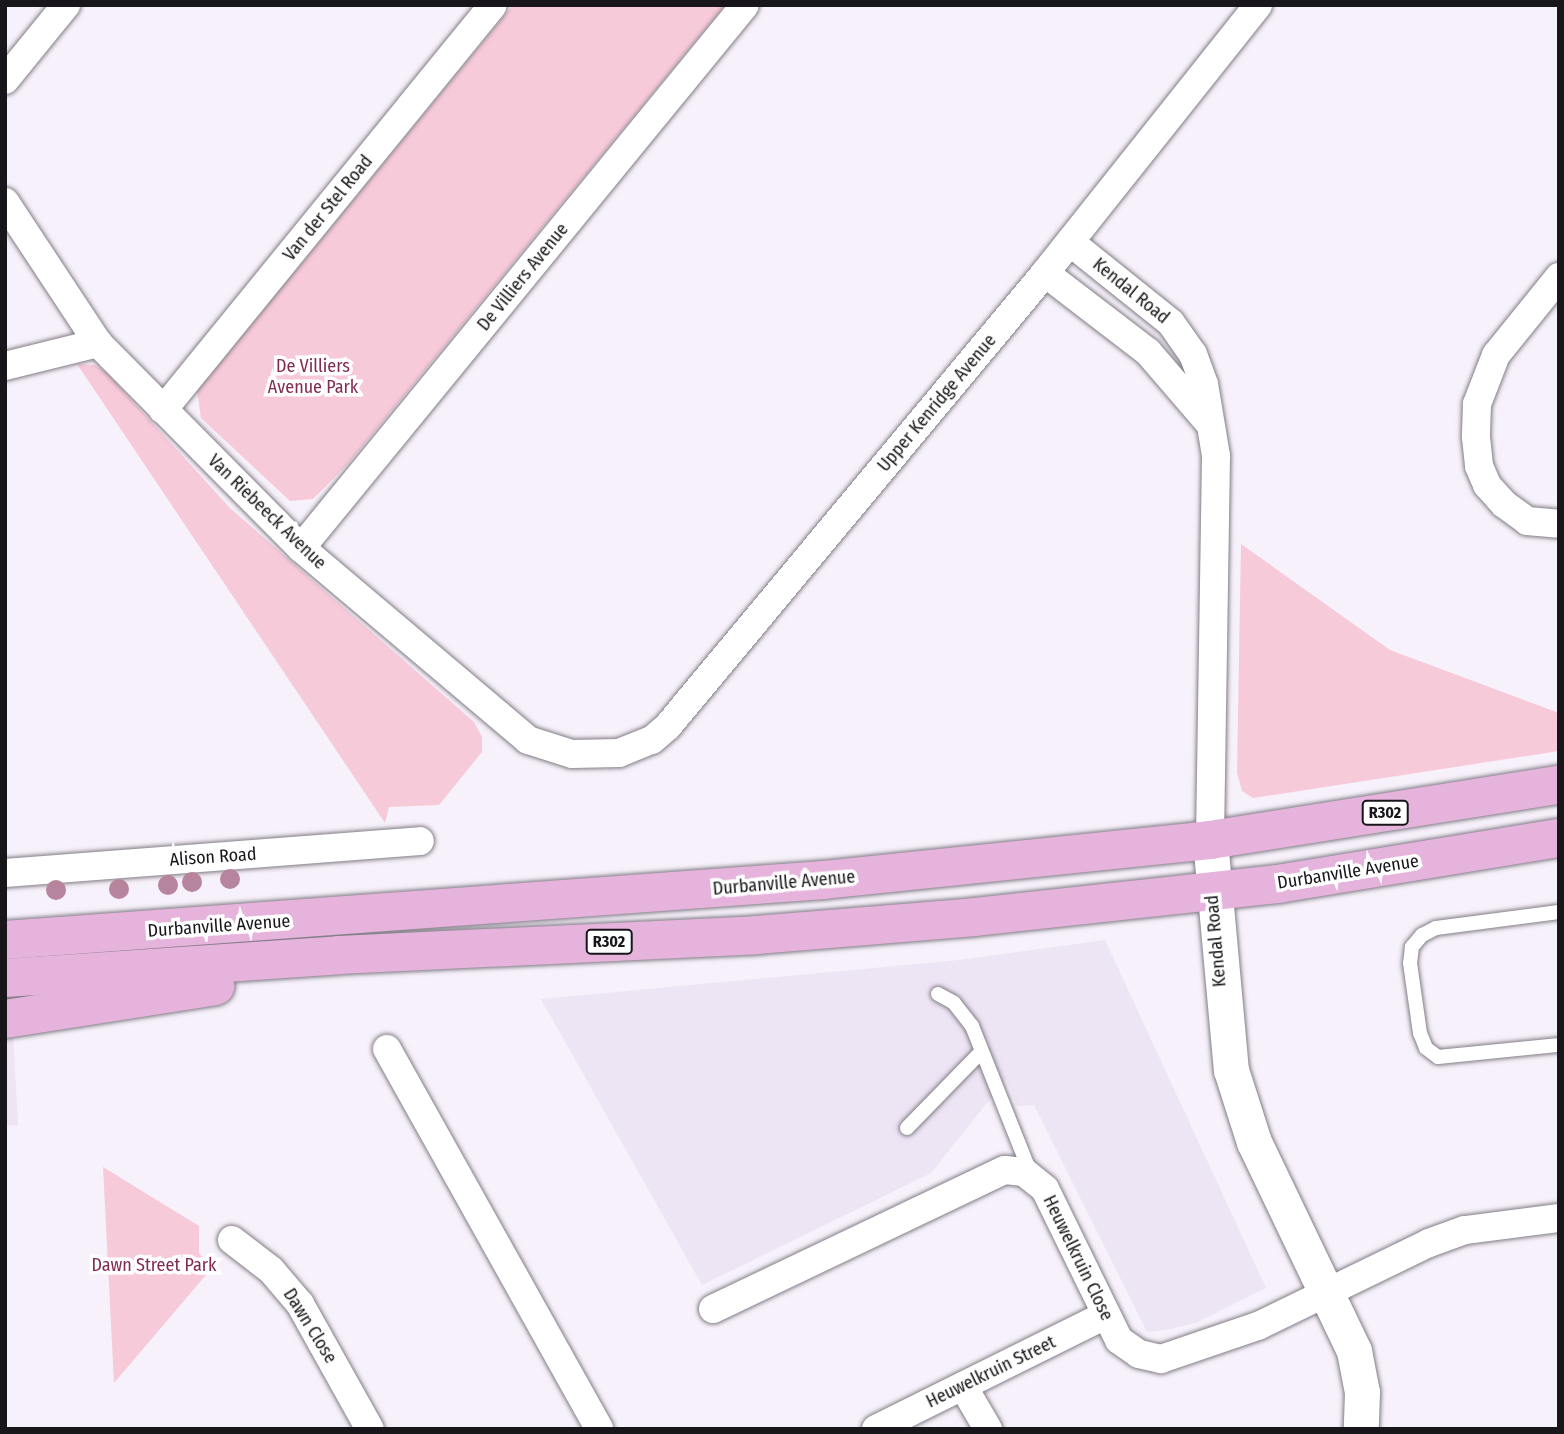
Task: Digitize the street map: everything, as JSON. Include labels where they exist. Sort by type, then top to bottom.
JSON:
[{"type":"main road","name":"Durbanville Avenue","points":[[5,940],[812,881],[1210,840],[1559,785]]},
{"type":"main road","name":"Durbanville Avenue","points":[[5,978],[339,955],[757,935],[1212,893],[1559,838]]},
{"type":"main road","points":[[5,1019],[242,982],[339,955]]},
{"type":"street","points":[[5,80],[66,5]]},
{"type":"street","name":"Van der Stel Road","points":[[163,410],[494,5]]},
{"type":"street","name":"De Villiers Avenue","points":[[301,548],[745,5]]},
{"type":"street","name":"Upper Kenridge Avenue","points":[[586,755],[636,748],[668,726],[1045,273],[1258,5]]},
{"type":"street","name":"Van Riebeeck Avenue","points":[[5,202],[98,343],[301,548],[515,732],[543,747],[586,755]]},
{"type":"street","name":"Kendal Road","points":[[1070,242],[1183,338],[1200,369],[1216,457],[1210,840],[1223,1027],[1242,1108],[1329,1293],[1358,1370],[1361,1429]]},
{"type":"street","name":"Kendal Road","points":[[1045,273],[1148,352],[1210,425]]},
{"type":"street","points":[[1559,276],[1496,355],[1477,404],[1476,437],[1479,466],[1487,485],[1504,504],[1527,521],[1559,524]]},
{"type":"street","points":[[5,366],[98,343]]},
{"type":"street","name":"Alison Road","points":[[5,873],[420,841]]},
{"type":"street","points":[[387,1049],[599,1429]]},
{"type":"street","points":[[713,1309],[995,1173],[1016,1170],[1031,1175]]},
{"type":"street","name":"Heuwelkruin Close","points":[[1031,1175],[1045,1189],[1106,1315],[1129,1349],[1161,1359],[1258,1326],[1429,1243],[1465,1230],[1559,1218]]},
{"type":"street","name":"Dawn Close","points":[[232,1240],[271,1270],[300,1304],[370,1429]]},
{"type":"street","name":"Heuwelkruin Street","points":[[876,1429],[1106,1315]]},
{"type":"street","points":[[963,1386],[988,1429]]},
{"type":"lane","points":[[1559,912],[1436,929],[1422,935],[1412,947],[1410,963],[1420,1033],[1426,1048],[1438,1057],[1559,1045]]},
{"type":"lane","points":[[938,994],[965,1014],[1031,1175]]},
{"type":"lane","points":[[907,1128],[982,1051]]},
{"type":"shaded area","points":[[1105,940],[1266,1288],[1198,1322],[1172,1329],[1147,1332],[1034,1105],[1017,1106],[1006,1079],[931,1173],[702,1285],[541,999],[959,960]]},
{"type":"shaded area","points":[[5,1032],[13,1032],[18,1125],[5,1126]]},
{"type":"green space","name":"De Villiers Avenue Park","points":[[513,5],[725,5],[347,465],[313,499],[290,501],[201,418],[197,391]]},
{"type":"green space","points":[[77,364],[95,365],[106,372],[230,508],[474,722],[482,737],[482,752],[439,805],[389,807],[385,823]]},
{"type":"green space","points":[[1241,544],[1390,650],[1559,713],[1559,751],[1253,798],[1242,791],[1237,773]]},
{"type":"green space","name":"Dawn Street Park","points":[[103,1167],[199,1226],[199,1253],[211,1269],[114,1383]]}]
